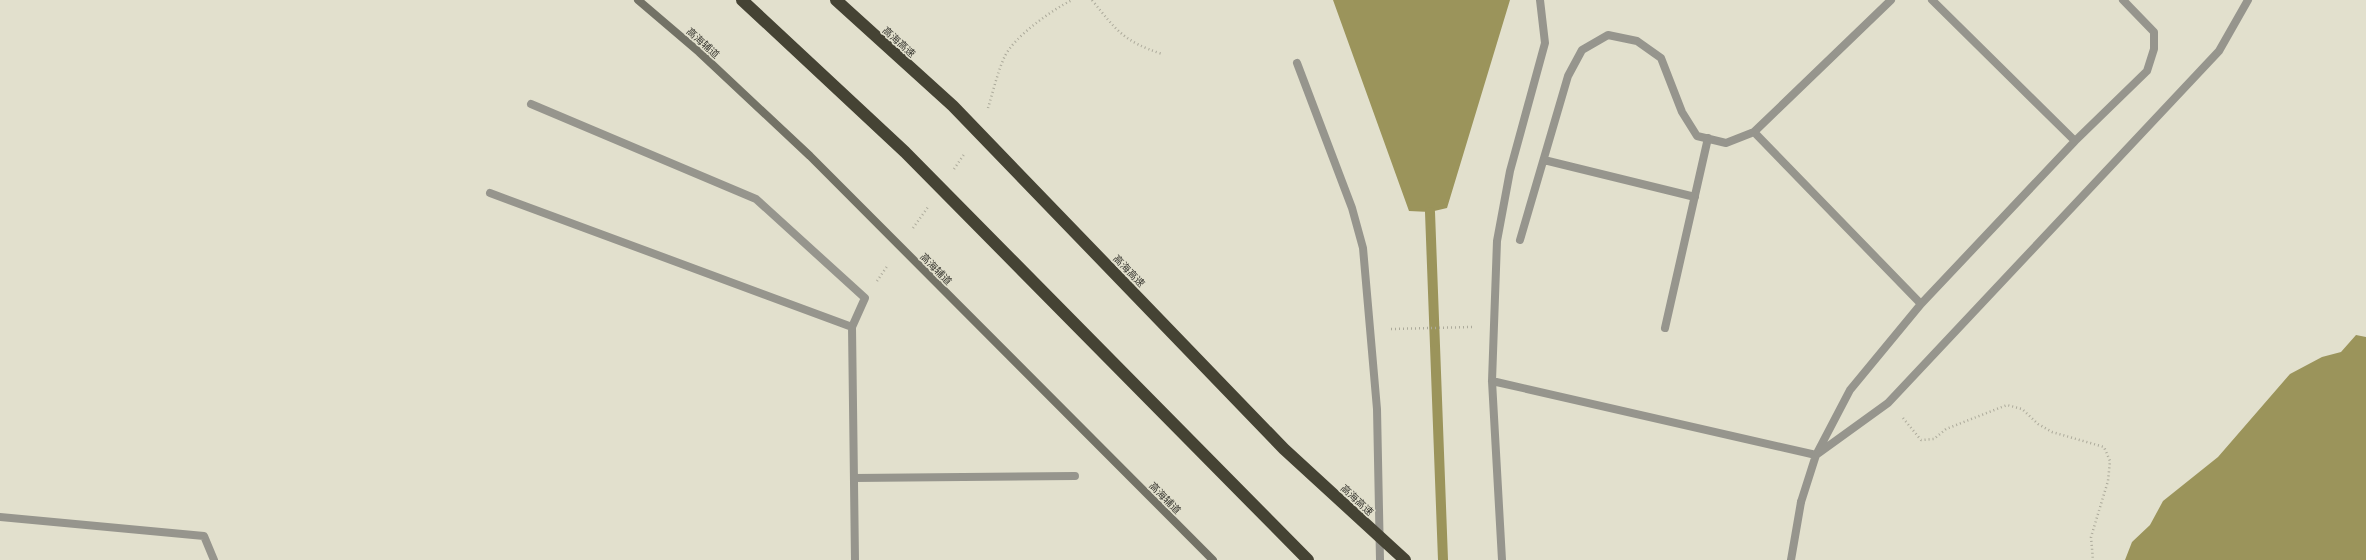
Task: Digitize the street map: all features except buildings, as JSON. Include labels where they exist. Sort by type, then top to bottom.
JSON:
[{"type":"highway","points":[[742,0],[905,152],[1308,560]]},
{"type":"highway","name":"高海高速","points":[[836,0],[953,106],[1284,449],[1405,560]]},
{"type":"main road","name":"高海辅道","points":[[638,0],[700,52],[810,156],[1213,560]]},
{"type":"street","points":[[1502,560],[1492,381],[1497,241],[1510,171],[1545,43],[1540,0]]},
{"type":"street","points":[[1520,240],[1568,76],[1582,50],[1608,36],[1637,41],[1661,58],[1682,112],[1697,136],[1726,143],[1754,132],[1891,0]]},
{"type":"street","points":[[1932,0],[2074,141]]},
{"type":"street","points":[[1791,560],[1801,502],[1816,455],[1850,390],[1921,304],[2074,141],[2147,71],[2154,49],[2154,32],[2123,0]]},
{"type":"street","points":[[1492,381],[1816,455],[1888,403],[2218,51],[2248,0]]},
{"type":"street","points":[[1297,63],[1352,208],[1364,248],[1377,409],[1380,560]]},
{"type":"street","points":[[531,104],[756,199],[865,298],[852,327],[855,560]]},
{"type":"street","points":[[1754,132],[1921,304]]},
{"type":"street","points":[[1665,328],[1708,138]]},
{"type":"street","points":[[1544,160],[1695,197]]},
{"type":"street","points":[[490,193],[852,327]]},
{"type":"street","points":[[854,478],[1075,476]]},
{"type":"street","points":[[0,518],[204,536],[214,560]]},
{"type":"path","points":[[1092,0],[1119,33],[1138,46],[1162,54]]},
{"type":"path","points":[[1370,330],[1494,327]]},
{"type":"path","points":[[1888,403],[1910,424],[1921,440],[1934,439],[1946,429],[2007,405],[2022,409],[2038,424],[2052,432],[2104,447],[2110,461],[2108,481],[2091,537],[2093,560]]},
{"type":"shaded area","points":[[1333,0],[1510,0],[1447,208],[1430,212],[1409,211]]},
{"type":"shaded area","points":[[2356,335],[2366,337],[2366,560],[2125,560],[2132,542],[2150,525],[2163,501],[2218,457],[2290,374],[2322,357],[2341,352]]},
{"type":"waterway","points":[[1430,212],[1443,560]]}]
